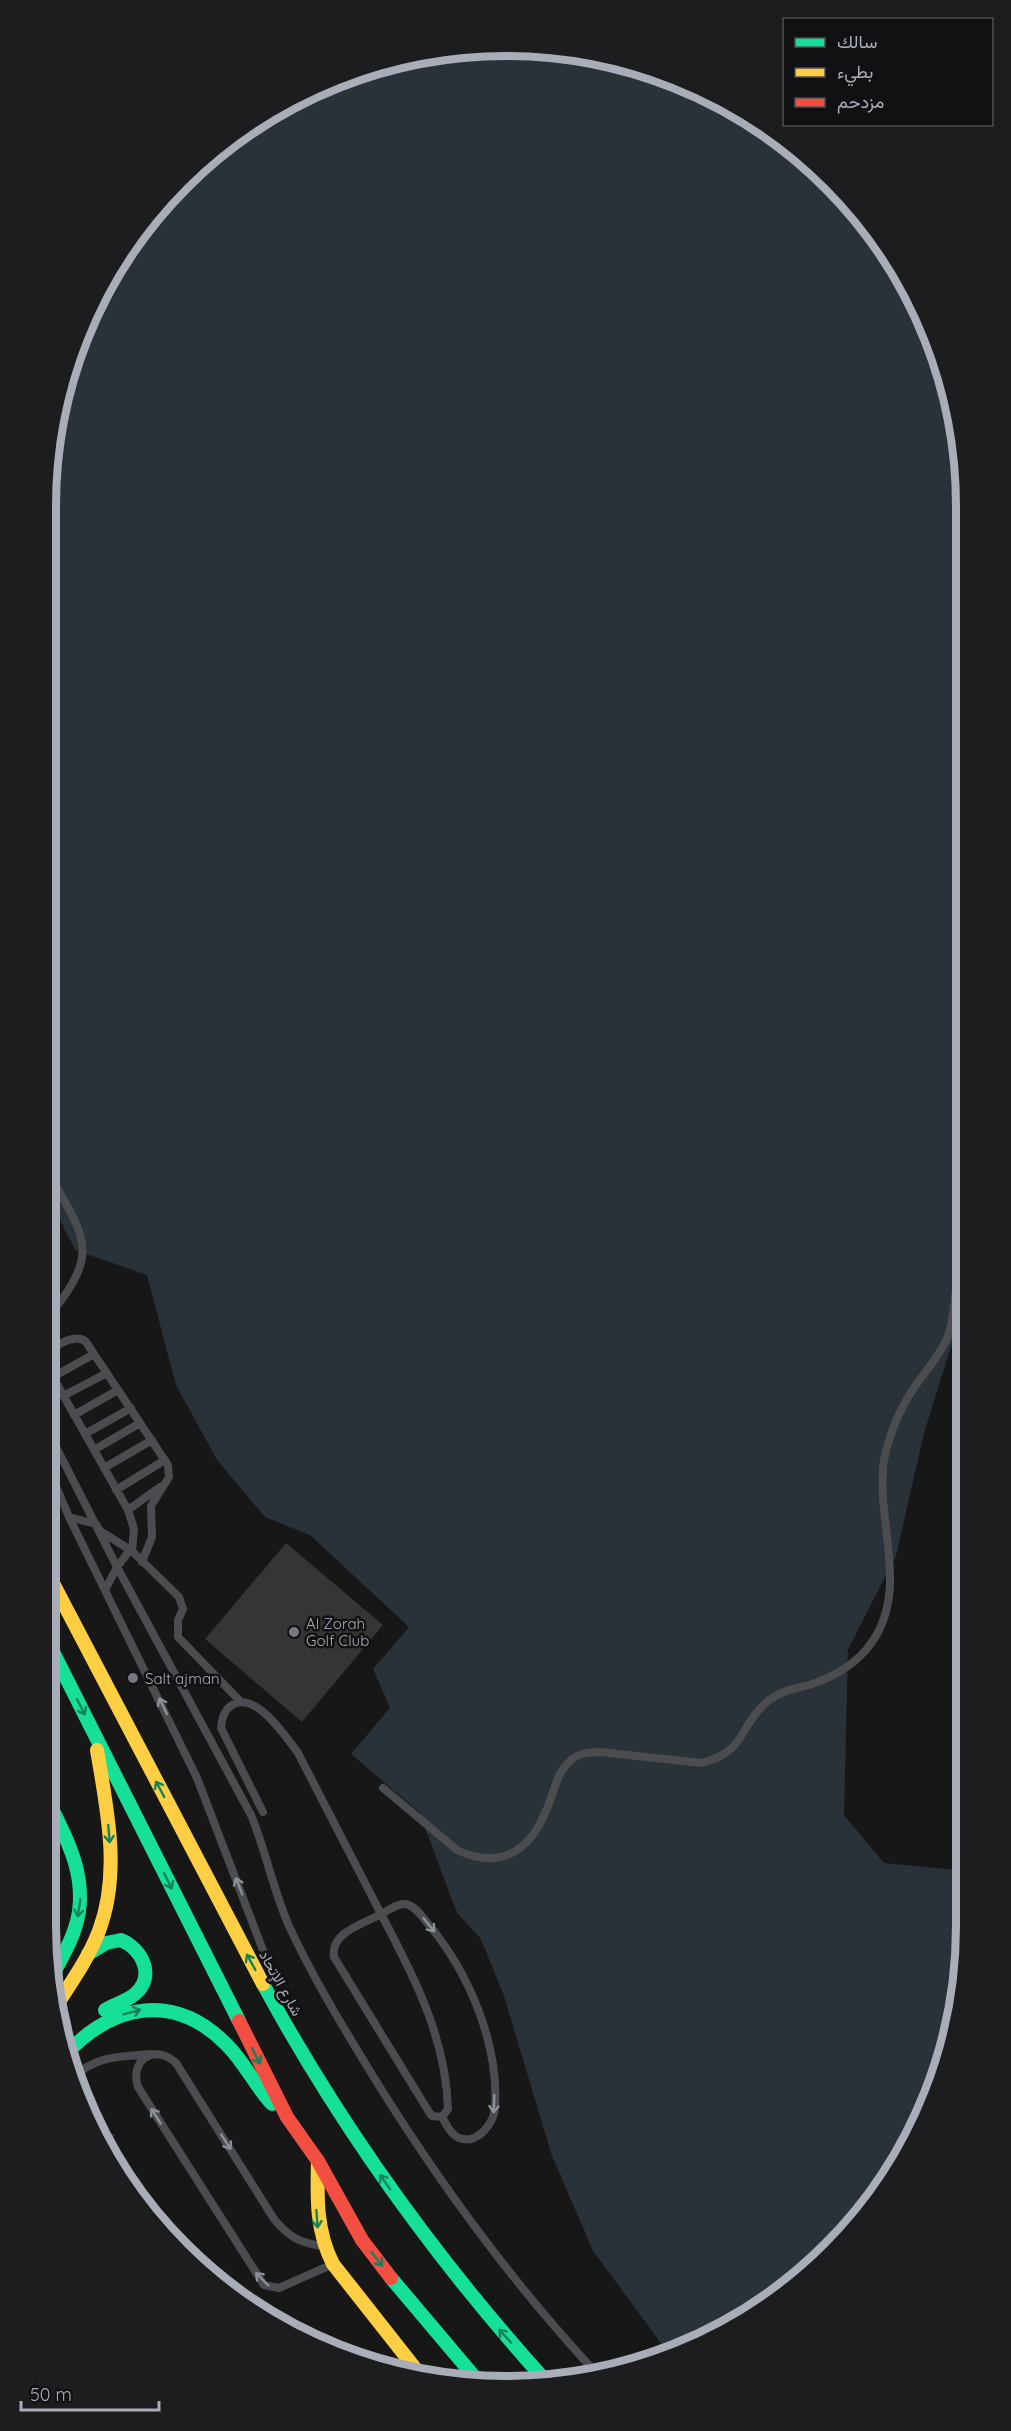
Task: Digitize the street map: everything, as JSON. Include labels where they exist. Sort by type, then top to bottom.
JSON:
[{"type":"main road","name":"شارع الإتحاد","points":[[56,1589],[240,1943],[294,2040],[344,2121],[391,2190],[500,2330],[540,2374]]},
{"type":"main road","points":[[56,1658],[287,2118],[318,2161],[362,2240],[413,2306],[472,2375]]},
{"type":"main road","points":[[61,1998],[99,1932],[110,1885],[110,1836],[95,1735]]},
{"type":"main road","points":[[56,1817],[78,1867],[82,1888],[75,1929],[57,1966]]},
{"type":"main road","points":[[88,1954],[106,1943],[121,1940],[138,1950],[146,1970],[139,1990],[101,2013],[91,2030]]},
{"type":"main road","points":[[73,2048],[91,2030],[117,2016],[143,2010],[169,2012],[195,2019],[227,2044],[265,2096],[287,2118]]},
{"type":"main road","points":[[318,2161],[316,2218],[323,2247],[333,2264],[413,2366]]},
{"type":"lane","points":[[56,1187],[79,1230],[83,1249],[83,1259],[77,1277],[56,1306]]},
{"type":"lane","points":[[956,1195],[954,1207],[956,1220]]},
{"type":"lane","points":[[383,1788],[457,1850],[471,1857],[487,1859],[502,1857],[516,1851],[529,1841],[545,1814],[561,1772],[577,1755],[601,1752],[700,1763],[716,1760],[730,1751],[741,1739],[757,1711],[769,1700],[782,1692],[826,1679],[851,1664],[862,1654],[876,1635],[886,1614],[889,1599],[890,1568],[882,1497],[885,1456],[890,1436],[907,1399],[943,1348],[952,1318],[956,1286]]},
{"type":"lane","points":[[56,1350],[72,1338],[83,1339],[131,1408],[170,1471],[166,1483],[151,1506],[152,1537],[142,1562]]},
{"type":"lane","points":[[56,1375],[94,1354]]},
{"type":"lane","points":[[63,1396],[107,1373]]},
{"type":"lane","points":[[56,1383],[128,1510],[134,1529],[131,1550],[117,1567],[105,1590]]},
{"type":"lane","points":[[74,1415],[118,1390]]},
{"type":"lane","points":[[85,1434],[131,1408]]},
{"type":"lane","points":[[94,1450],[140,1423]]},
{"type":"lane","points":[[104,1468],[152,1440]]},
{"type":"lane","points":[[56,1446],[117,1567],[250,1815],[266,1855],[288,1923],[334,2012],[428,2163],[485,2242],[592,2367]]},
{"type":"lane","points":[[116,1490],[165,1460]]},
{"type":"lane","points":[[128,1510],[166,1483]]},
{"type":"lane","points":[[56,1486],[197,1778],[252,1918],[294,2040]]},
{"type":"lane","points":[[69,1517],[96,1524],[100,1531],[131,1550],[179,1597],[183,1609],[176,1629],[183,1644],[241,1702]]},
{"type":"lane","points":[[263,1812],[221,1728],[226,1711],[232,1705],[241,1702],[254,1704],[263,1712],[282,1731],[298,1753],[410,1968],[431,2020],[447,2082],[448,2109],[442,2117]]},
{"type":"lane","points":[[397,1906],[414,1907],[431,1928],[465,1982],[488,2042],[495,2106],[488,2127],[480,2134],[460,2139],[454,2135],[442,2117],[432,2116],[429,2112],[334,1957],[333,1950],[338,1939],[397,1906]]},
{"type":"lane","points":[[154,2054],[146,2057],[136,2071],[138,2087],[264,2285],[279,2288],[333,2264]]},
{"type":"lane","points":[[80,2072],[88,2065],[117,2056],[163,2054],[176,2063],[280,2226],[301,2243],[323,2247]]},
{"type":"shaded area","points":[[476,56],[535,56],[593,64],[650,79],[678,90],[705,102],[756,131],[824,187],[880,255],[909,306],[932,361],[952,447],[956,506],[956,1331],[924,1433],[896,1556],[848,1649],[844,1815],[884,1863],[956,1870],[956,1926],[952,1984],[947,2013],[932,2070],[909,2125],[880,2176],[844,2222],[802,2264],[756,2300],[705,2329],[664,2347],[593,2251],[552,2156],[504,1996],[481,1939],[457,1913],[419,1812],[351,1754],[390,1708],[373,1669],[409,1627],[310,1535],[265,1517],[217,1460],[176,1385],[147,1275],[75,1250],[56,1212],[56,476],[64,418],[79,361],[102,306],[131,255],[187,187],[255,131],[306,102],[333,90],[361,79],[418,64]]},
{"type":"building","name":"Al Zorah Golf Club","points":[[286,1543],[383,1625],[302,1722],[205,1639]]},
{"type":"building","points":[[104,2129],[115,2135],[112,2142]]},
{"type":"traffic: fast","points":[[56,1658],[239,2021]]},
{"type":"traffic: fast","points":[[56,1817],[74,1859],[80,1893],[75,1928],[57,1967]]},
{"type":"traffic: fast","points":[[88,1954],[106,1943],[121,1940],[135,1950],[144,1964],[145,1979],[141,1987],[132,1996],[105,2010]]},
{"type":"traffic: fast","points":[[263,1984],[324,2089],[392,2190],[465,2286],[540,2374]]},
{"type":"traffic: fast","points":[[73,2048],[104,2024],[124,2015],[145,2010],[166,2011],[187,2017],[207,2028],[227,2045],[272,2104]]},
{"type":"traffic: fast","points":[[391,2278],[473,2375]]},
{"type":"traffic: slow","points":[[56,1589],[263,1984]]},
{"type":"traffic: slow","points":[[61,1998],[95,1941],[106,1909],[111,1864],[110,1841],[97,1750]]},
{"type":"traffic: slow","points":[[318,2161],[318,2201],[327,2252],[333,2264],[413,2366]]},
{"type":"traffic: jam","points":[[239,2021],[287,2117],[318,2161],[362,2240],[391,2278]]},
{"type":"place","name":"Al Zorah Golf Club","points":[[294,1632]]},
{"type":"place","name":"Salt ajman","points":[[133,1678]]}]
